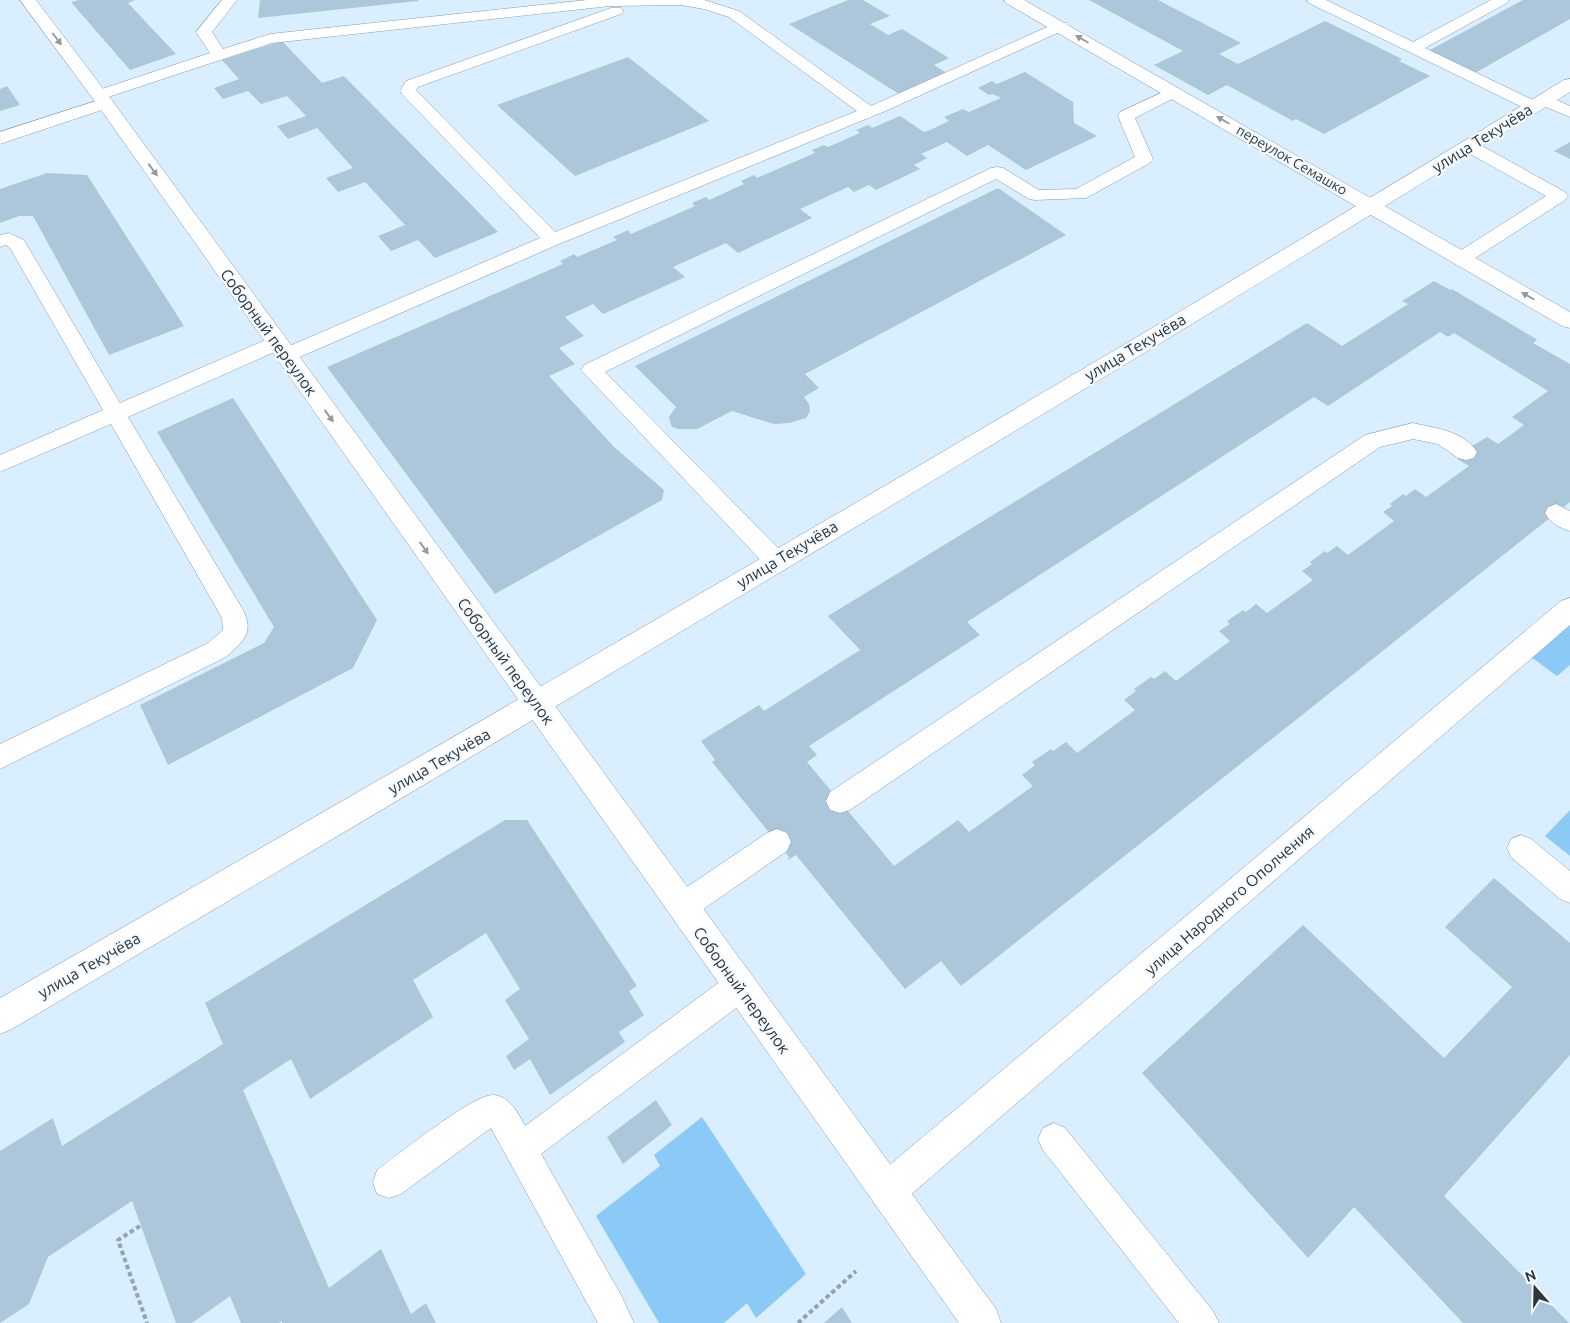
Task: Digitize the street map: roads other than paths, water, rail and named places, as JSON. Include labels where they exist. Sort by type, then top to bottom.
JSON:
[{"type":"street","name":"Соборный переулок","points":[[28,0],[102,99],[982,1323]]},
{"type":"street","name":"переулок Семашко","points":[[1012,0],[1061,26],[1570,321]]},
{"type":"street","name":"улица Текучёва","points":[[0,1017],[537,704],[1371,206],[1570,84]]},
{"type":"street","points":[[0,138],[102,99]]},
{"type":"street","name":"улица Народного Ополчения","points":[[887,1191],[1570,609]]},
{"type":"lane","points":[[219,55],[204,32],[230,0]]},
{"type":"lane","points":[[1314,0],[1413,48],[1539,103],[1570,112]]},
{"type":"lane","points":[[1413,48],[1502,0]]},
{"type":"lane","points":[[552,240],[408,91],[412,84],[642,1]]},
{"type":"lane","points":[[102,99],[219,55],[270,39],[610,2],[681,1],[707,5],[734,14],[869,112]]},
{"type":"lane","points":[[0,464],[116,413],[281,349],[869,112],[1061,26]]},
{"type":"lane","points":[[776,561],[591,370],[997,172],[1035,195],[1080,194],[1144,159],[1126,116],[1174,92]]},
{"type":"lane","points":[[1462,258],[1559,196],[1470,146]]},
{"type":"lane","points":[[0,241],[8,239],[17,244],[234,617],[236,634],[217,650],[0,757]]},
{"type":"lane","points":[[840,801],[1373,441],[1414,431],[1444,438],[1466,452]]},
{"type":"lane","points":[[682,906],[777,842]]},
{"type":"lane","points":[[1521,848],[1570,889]]},
{"type":"lane","points":[[520,1149],[740,986]]},
{"type":"lane","points":[[388,1182],[484,1113],[494,1111],[501,1116],[520,1149],[609,1307],[616,1323]]},
{"type":"lane","points":[[1054,1139],[1201,1323]]}]
